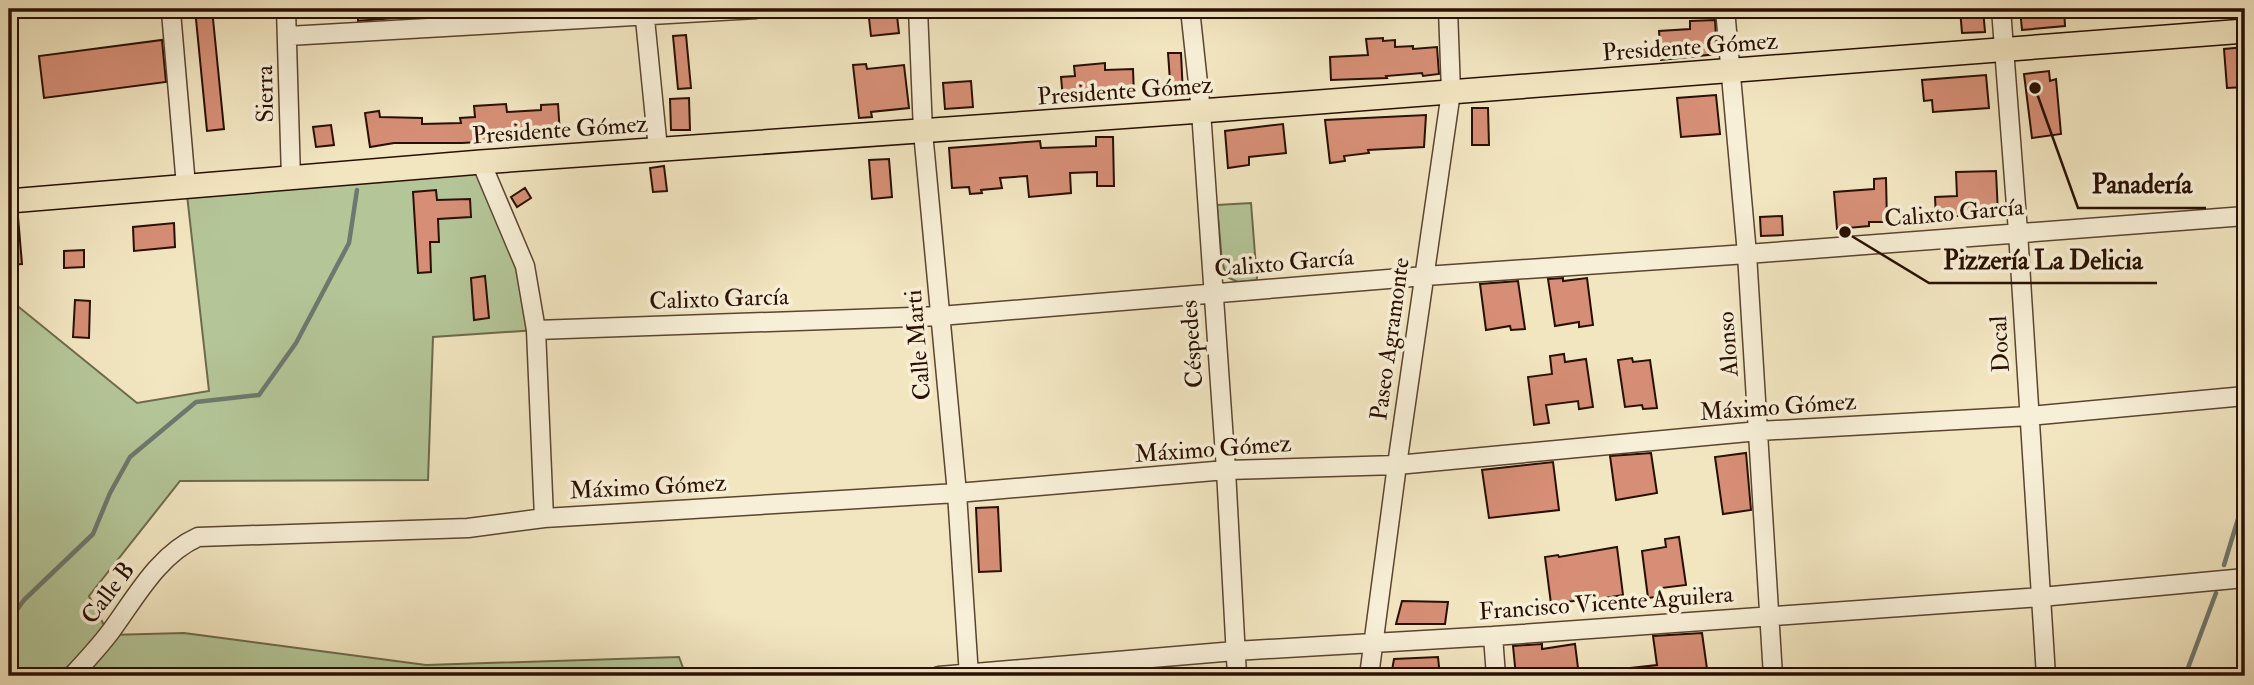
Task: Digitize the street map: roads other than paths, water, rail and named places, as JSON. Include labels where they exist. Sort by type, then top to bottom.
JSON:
[{"type":"main road","name":"Presidente Gómez","points":[[9,201],[481,162],[923,132],[2245,30]]},
{"type":"street","name":"Sierra","points":[[286,9],[291,179]]},
{"type":"street","points":[[288,36],[644,13],[756,9]]},
{"type":"street","name":"Calle Marti","points":[[918,9],[923,132],[957,493],[969,674]]},
{"type":"street","name":"Céspedes","points":[[1190,9],[1201,111],[1226,470],[1237,676]]},
{"type":"street","name":"Paseo Agramonte","points":[[1369,676],[1451,92],[1448,9]]},
{"type":"street","name":"Alonso","points":[[1724,9],[1747,254],[1773,676]]},
{"type":"street","name":"Docal","points":[[2001,9],[2046,676]]},
{"type":"street","points":[[171,12],[186,186]]},
{"type":"street","points":[[644,13],[658,149]]},
{"type":"street","points":[[481,162],[525,266],[536,330],[544,518]]},
{"type":"street","name":"Calixto García","points":[[536,330],[940,316],[1425,276],[2245,216]]},
{"type":"street","name":"Máximo Gómez","points":[[185,543],[198,537],[468,528],[544,518],[957,493],[1226,470],[1397,465],[1759,431],[2029,416],[2245,396]]},
{"type":"street","name":"Calle B","points":[[72,676],[108,635],[170,553],[185,543]]},
{"type":"street","name":"Francisco Vicente Aguilera","points":[[939,676],[1235,651],[1493,636],[2041,597],[2245,578]]},
{"type":"street","points":[[1493,636],[1496,676]]},
{"type":"waterway","points":[[9,621],[24,600],[93,534],[110,493],[130,457],[196,402],[259,395],[296,343],[349,243],[357,190]]},
{"type":"waterway","points":[[2224,565],[2245,496]]},
{"type":"waterway","points":[[2185,676],[2216,593]]},
{"type":"place","name":"Panadería","points":[[2035,88]]},
{"type":"place","name":"Pizzería La Delicia","points":[[1845,232]]}]
